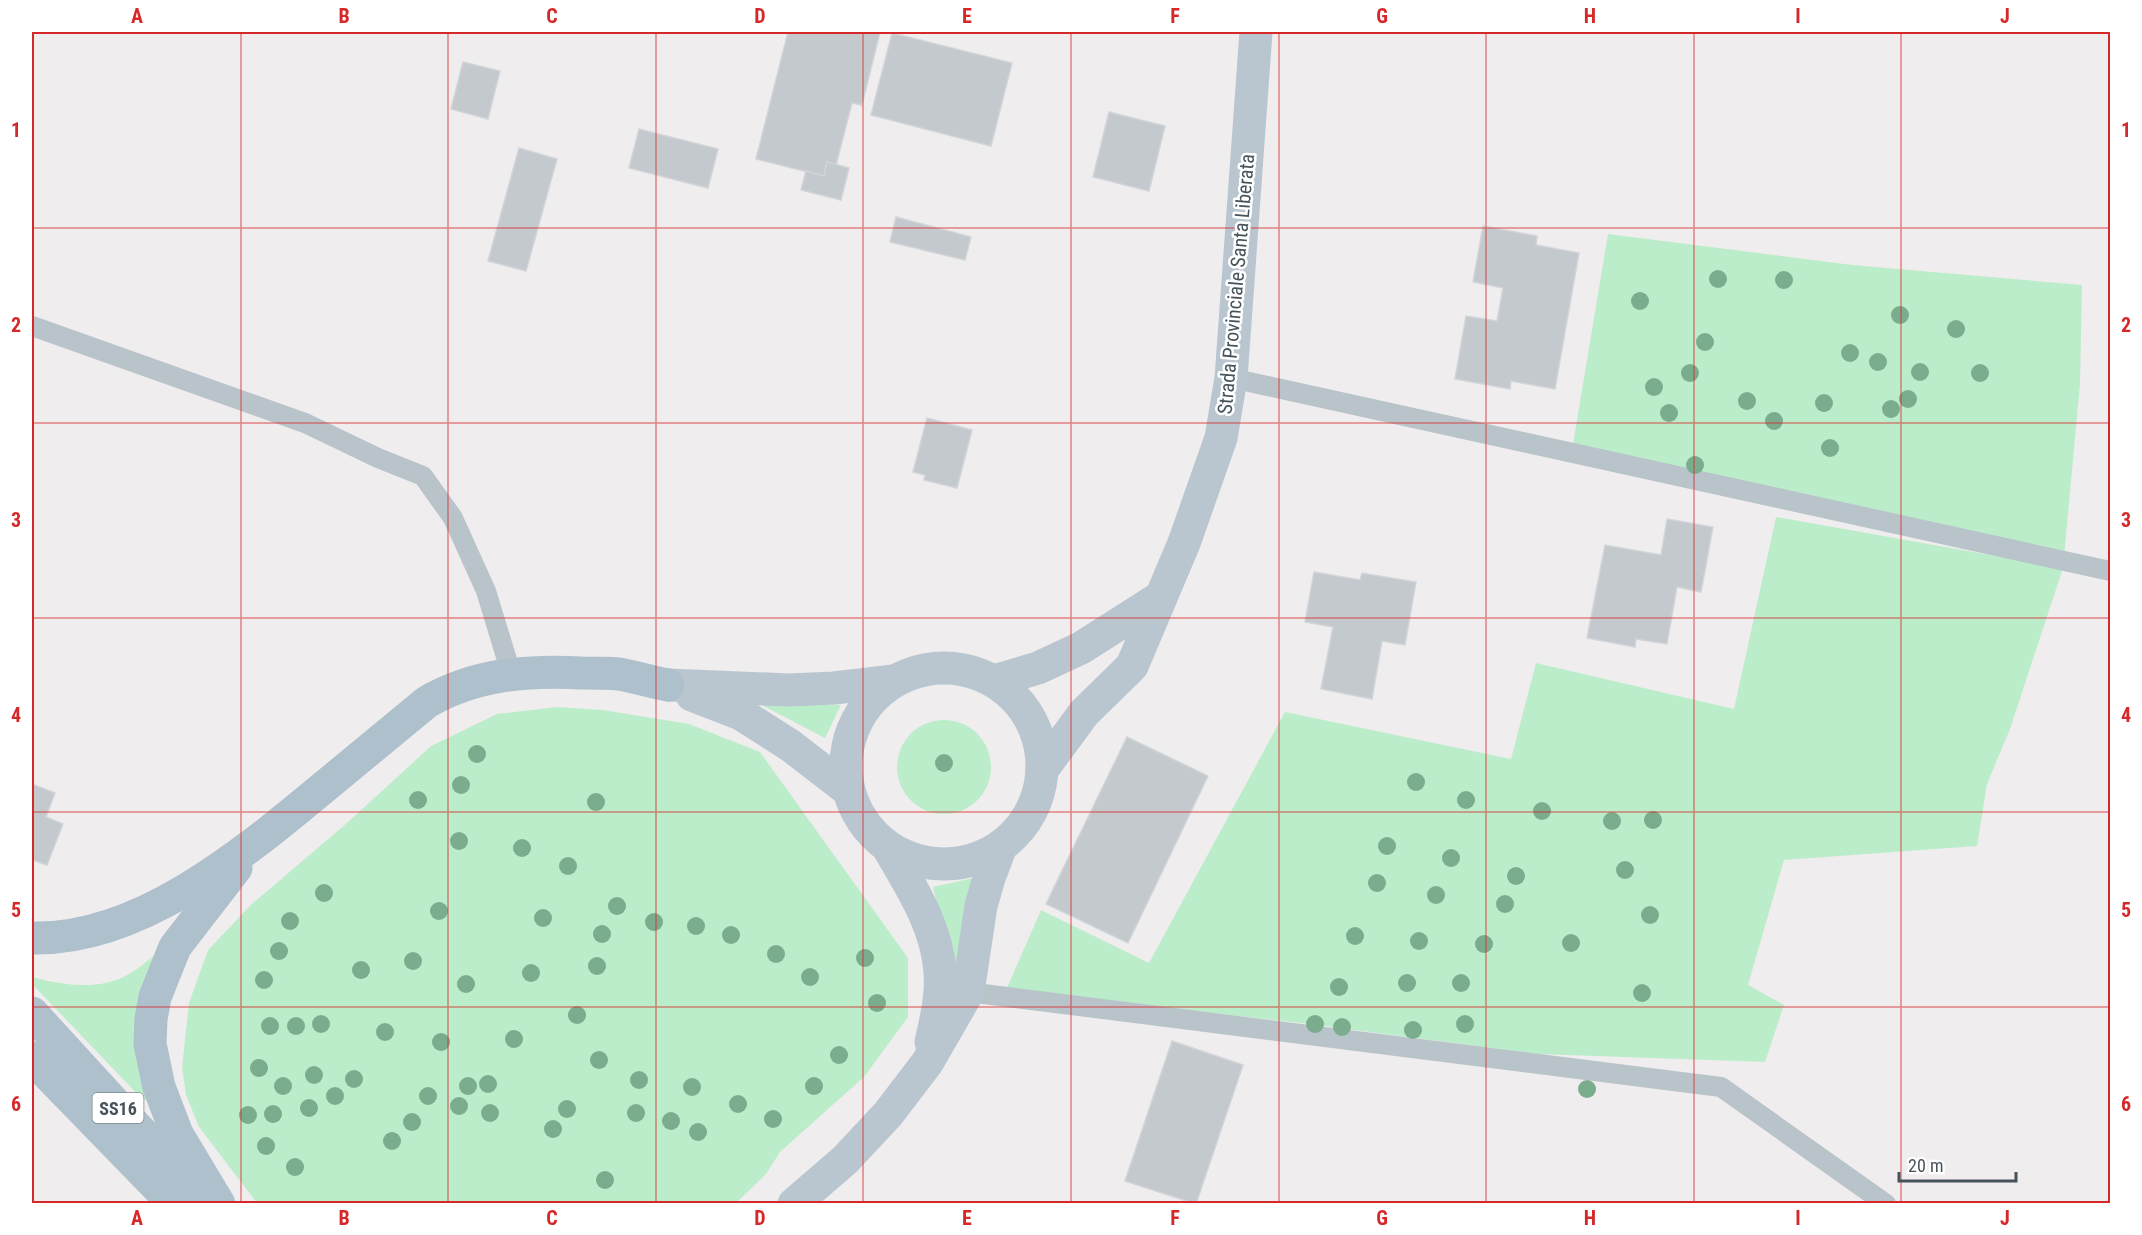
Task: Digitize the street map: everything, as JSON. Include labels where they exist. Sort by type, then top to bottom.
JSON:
[{"type":"main road","name":"Strada Provinciale Santa Liberata","points":[[1042,770],[1084,713],[1132,666],[1184,543],[1221,438],[1231,378],[1256,32]]},
{"type":"main road","points":[[994,681],[1038,668],[1081,648],[1161,597]]},
{"type":"main road","points":[[668,685],[789,690],[834,688],[894,681],[918,671],[944,667],[970,670],[994,681],[1015,697],[1031,719],[1040,744],[1042,770],[1037,800],[1023,825],[1001,846],[975,859],[946,865],[916,861],[889,849],[870,832],[861,819],[848,790],[845,759],[852,728],[869,701],[894,681]]},
{"type":"main road","points":[[32,938],[55,939],[133,917],[210,876],[254,845],[427,702],[445,691],[466,683],[511,673],[618,674],[668,685],[741,714],[791,746],[848,790]]},
{"type":"main road","points":[[219,1203],[177,1134],[159,1087],[150,1044],[151,1019],[155,997],[175,947],[254,845]]},
{"type":"main road","points":[[794,1203],[844,1160],[888,1114],[927,1064],[968,992],[981,906],[988,878],[1001,846]]},
{"type":"main road","points":[[889,849],[924,911],[935,942],[940,973],[937,1015],[927,1064]]},
{"type":"main road","name":"SS16","points":[[32,1013],[204,1203]]},
{"type":"main road","name":"SS16","points":[[32,1058],[174,1203]]},
{"type":"main road","points":[[32,1091],[153,1203]]},
{"type":"lane","points":[[32,326],[305,423],[378,458],[423,476],[453,518],[486,591],[511,673]]},
{"type":"lane","points":[[1231,378],[2110,570]]},
{"type":"lane","points":[[968,992],[1721,1087],[1886,1203]]},
{"type":"green space","points":[[1608,234],[1852,265],[2082,285],[2080,384],[2064,557],[1572,450]]},
{"type":"green space","points":[[1776,517],[2063,568],[2010,729],[1987,784],[1977,846],[1784,860],[1748,985],[1784,1005],[1765,1062],[1538,1054],[1301,1023],[1006,990],[1041,910],[1149,963],[1285,712],[1511,759],[1536,663],[1734,709]]},
{"type":"green space","points":[[754,701],[841,705],[825,738]]},
{"type":"green space","points":[[557,707],[603,710],[689,724],[760,752],[908,958],[908,1017],[864,1077],[780,1152],[766,1174],[736,1203],[257,1203],[199,1127],[186,1095],[182,1067],[189,1003],[208,950],[252,904],[347,823],[431,746],[497,714]]},
{"type":"green space","points":[[944,720],[962,724],[977,734],[987,749],[991,767],[987,785],[977,800],[962,810],[944,814],[926,810],[911,800],[901,785],[897,767],[901,749],[911,734],[926,724]]},
{"type":"green space","points":[[973,878],[956,985],[933,887]]},
{"type":"green space","points":[[175,936],[152,1099],[143,1100],[32,984],[32,977],[75,985],[97,984],[119,979],[135,971]]},
{"type":"building","points":[[788,32],[880,32],[862,105],[852,103],[836,165],[827,162],[824,176],[756,159]]},
{"type":"building","points":[[892,33],[1012,63],[991,146],[871,115]]},
{"type":"building","points":[[463,62],[500,71],[488,119],[451,109]]},
{"type":"building","points":[[1109,112],[1165,126],[1149,191],[1093,177]]},
{"type":"building","points":[[639,129],[718,149],[708,188],[629,168]]},
{"type":"building","points":[[519,148],[557,159],[526,271],[488,261]]},
{"type":"building","points":[[827,162],[849,168],[841,200],[801,190],[806,171],[824,176]]},
{"type":"building","points":[[896,217],[971,237],[965,260],[890,242]]},
{"type":"building","points":[[1483,226],[1537,236],[1536,245],[1579,253],[1555,389],[1511,381],[1510,389],[1455,379],[1466,316],[1497,321],[1503,288],[1473,282]]},
{"type":"building","points":[[927,418],[972,430],[957,488],[924,480],[925,475],[913,472]]},
{"type":"building","points":[[1667,519],[1713,527],[1701,592],[1677,587],[1667,644],[1636,639],[1635,647],[1587,638],[1605,545],[1661,555]]},
{"type":"building","points":[[1314,572],[1360,580],[1362,573],[1416,582],[1405,645],[1382,641],[1372,699],[1321,689],[1333,627],[1305,622]]},
{"type":"building","points":[[1127,737],[1208,776],[1128,943],[1046,904]]},
{"type":"building","points":[[32,784],[55,793],[46,817],[63,824],[47,865],[32,860]]},
{"type":"building","points":[[1172,1041],[1243,1065],[1196,1204],[1125,1181]]}]
